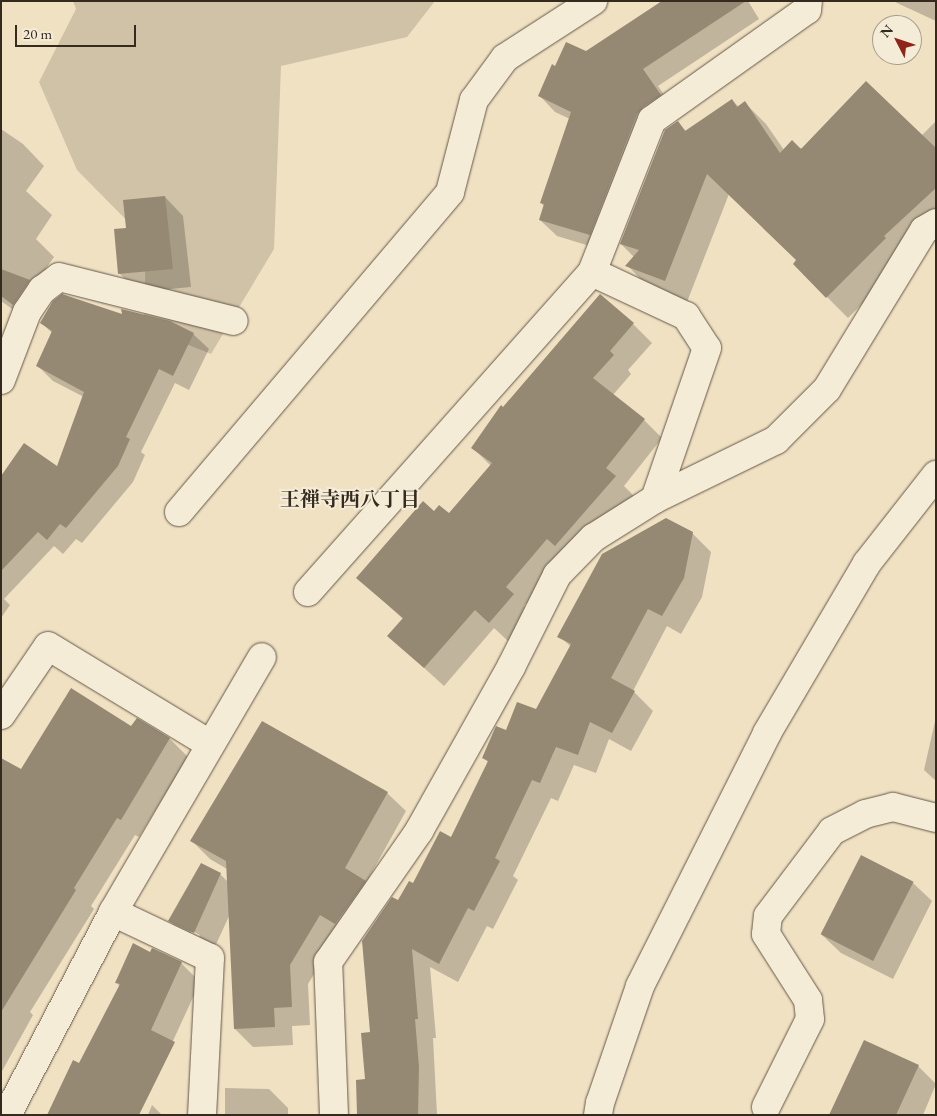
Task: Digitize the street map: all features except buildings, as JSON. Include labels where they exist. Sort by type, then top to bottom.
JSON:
[{"type":"street","points":[[179,512],[450,192],[474,100],[505,58],[593,1]]},
{"type":"street","points":[[308,592],[592,272],[652,120],[807,10],[808,1]]},
{"type":"street","points":[[334,1115],[328,962],[419,831],[511,667],[558,575],[593,538],[654,499],[776,440],[827,388],[924,230],[936,223]]},
{"type":"street","points":[[592,272],[686,316],[707,348],[654,499]]},
{"type":"street","points":[[1,380],[27,312],[42,290],[59,277],[234,321]]},
{"type":"street","points":[[598,1115],[600,1103],[640,986],[767,733],[867,563],[936,475]]},
{"type":"street","points":[[1,716],[48,646],[210,744]]},
{"type":"street","points":[[7,1115],[113,912],[262,657]]},
{"type":"street","points":[[766,1107],[810,1019],[808,1000],[766,934],[768,916],[832,831],[865,814],[893,808],[936,818]]},
{"type":"street","points":[[113,912],[210,958],[202,1115]]},
{"type":"shaded area","points":[[73,1],[435,1],[407,37],[281,66],[274,249],[211,354],[144,327],[146,240],[77,170],[39,82],[76,9]]},
{"type":"district","name":"王禅寺西八丁目","points":[[350,499]]}]
